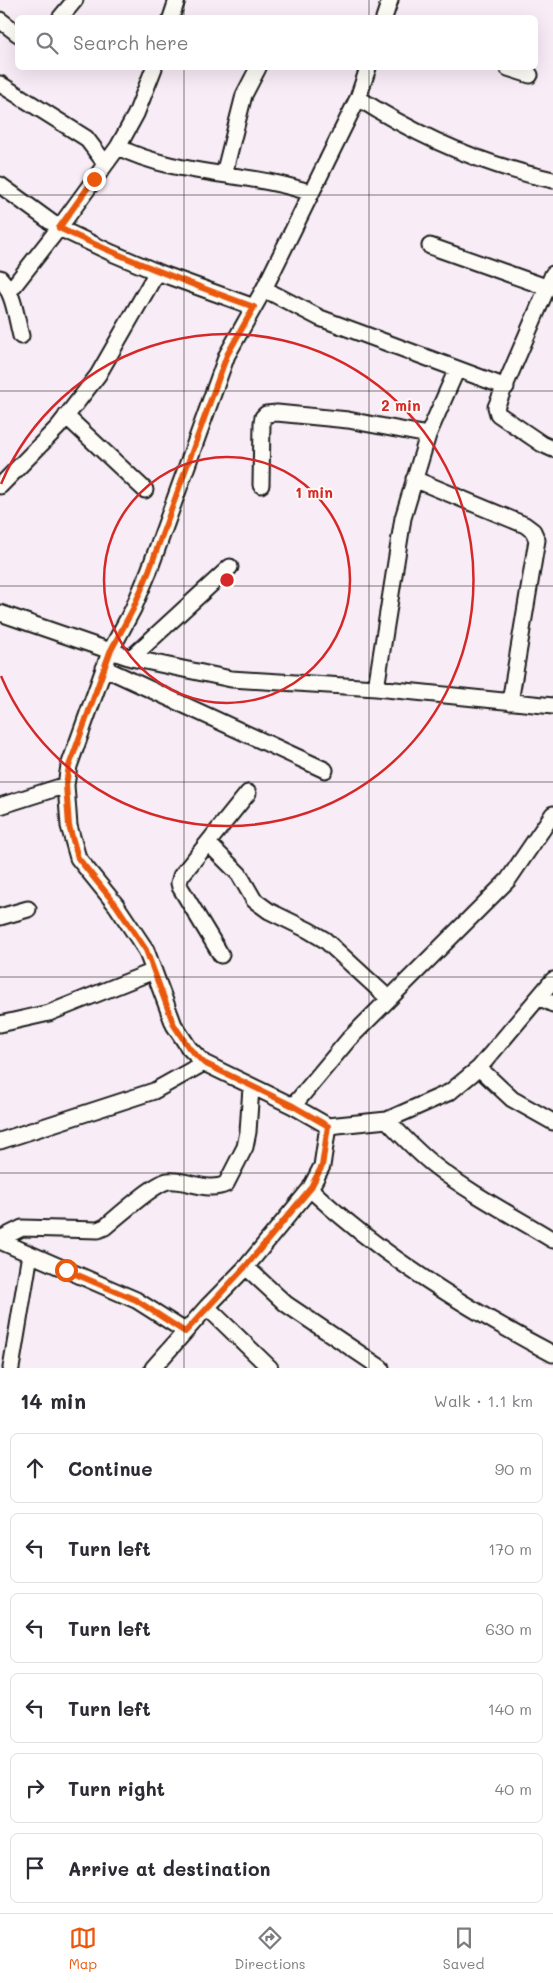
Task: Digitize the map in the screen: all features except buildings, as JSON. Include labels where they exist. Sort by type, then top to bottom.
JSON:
[{"type":"street","points":[[62,15],[75,0]]},
{"type":"street","points":[[172,15],[177,0]]},
{"type":"street","points":[[385,15],[390,0]]},
{"type":"street","points":[[0,20],[15,32]]},
{"type":"street","points":[[9,292],[59,228],[118,147],[136,114],[153,70]]},
{"type":"street","points":[[224,174],[244,95],[257,70]]},
{"type":"street","points":[[367,70],[358,98],[264,289],[227,355],[149,571],[133,609],[110,652],[69,766],[66,785],[69,826],[78,858],[116,905],[146,950],[174,1025],[189,1048],[204,1063],[250,1087],[293,1106],[328,1126],[387,1120],[450,1092],[479,1068],[553,980]]},
{"type":"street","points":[[514,70],[530,75]]},
{"type":"street","points":[[0,84],[86,138],[105,163]]},
{"type":"street","points":[[358,98],[409,129],[469,157],[553,180]]},
{"type":"street","points":[[118,147],[138,157],[165,165],[273,182],[311,193]]},
{"type":"street","points":[[0,185],[59,228],[157,272],[254,307]]},
{"type":"street","points":[[430,246],[550,280],[496,407],[498,414],[542,444],[553,449]]},
{"type":"street","points":[[0,486],[66,416],[98,376],[157,272]]},
{"type":"street","points":[[0,278],[6,284],[9,292],[21,336]]},
{"type":"street","points":[[264,289],[320,318],[506,386]]},
{"type":"street","points":[[376,688],[403,518],[428,435],[458,369]]},
{"type":"street","points":[[261,485],[262,423],[263,417],[266,414],[277,412],[348,420],[428,435]]},
{"type":"street","points":[[66,416],[146,490]]},
{"type":"street","points":[[414,479],[525,525],[533,531],[537,540],[510,702]]},
{"type":"street","points":[[131,658],[230,566]]},
{"type":"street","points":[[1,617],[131,658],[231,680],[376,688],[553,706]]},
{"type":"street","points":[[104,668],[325,770]]},
{"type":"street","points":[[0,806],[66,785]]},
{"type":"street","points":[[221,955],[179,883],[181,876],[248,792]]},
{"type":"street","points":[[293,1106],[349,1039],[388,998],[508,880],[553,814]]},
{"type":"street","points":[[208,843],[239,874],[254,900],[269,911],[325,940],[388,998]]},
{"type":"street","points":[[0,917],[28,909]]},
{"type":"street","points":[[0,1024],[49,1013],[154,971]]},
{"type":"street","points":[[539,996],[553,1004]]},
{"type":"street","points":[[0,1141],[154,1091],[204,1063]]},
{"type":"street","points":[[479,1068],[512,1099],[553,1122]]},
{"type":"street","points":[[0,1240],[14,1231],[28,1228],[98,1230],[105,1227],[156,1186],[169,1181],[212,1188],[226,1184],[244,1147],[248,1132],[250,1087]]},
{"type":"street","points":[[387,1120],[410,1144],[436,1166],[483,1198],[553,1240]]},
{"type":"street","points":[[153,1368],[246,1266],[310,1189],[322,1166],[328,1126]]},
{"type":"street","points":[[310,1189],[351,1225],[439,1289],[553,1354]]},
{"type":"street","points":[[0,1240],[136,1300],[185,1332]]},
{"type":"street","points":[[11,1368],[30,1254]]},
{"type":"street","points":[[246,1266],[286,1304],[381,1368]]},
{"type":"street","points":[[207,1307],[270,1368]]},
{"type":"route","points":[[66,1270],[136,1300],[185,1332],[246,1266],[310,1189],[322,1166],[328,1126],[293,1106],[204,1063],[189,1048],[174,1025],[146,950],[116,905],[78,858],[69,826],[66,785],[69,766],[110,652],[133,609],[149,571],[227,355],[254,307],[157,272],[59,228],[94,179]]}]
